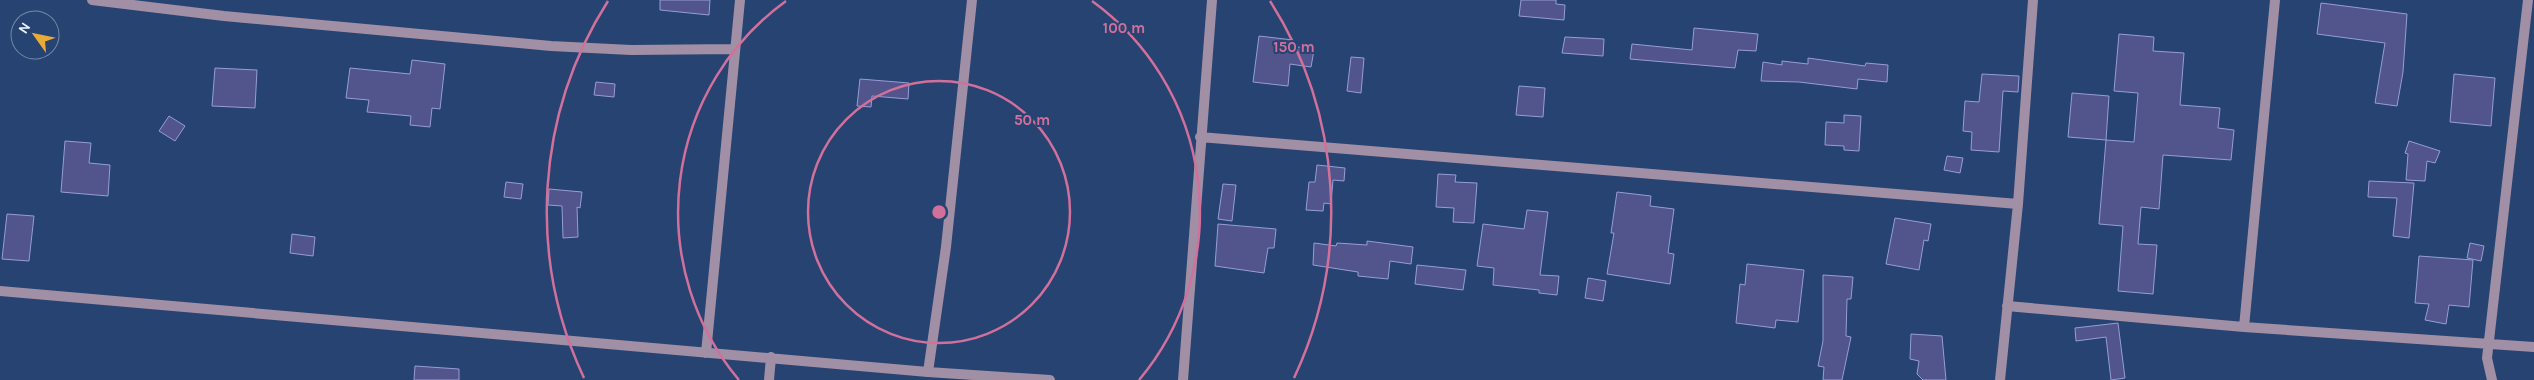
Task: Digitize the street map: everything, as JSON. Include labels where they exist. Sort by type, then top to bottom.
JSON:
[{"type":"street","points":[[92,0],[224,16],[551,46],[631,50],[734,49]]},
{"type":"street","points":[[706,353],[740,0]]},
{"type":"street","points":[[928,372],[946,247],[972,0]]},
{"type":"street","points":[[1183,380],[1200,137],[1212,0]]},
{"type":"street","points":[[2000,380],[2018,204],[2033,0]]},
{"type":"street","points":[[2244,327],[2275,0]]},
{"type":"street","points":[[2492,380],[2487,358],[2528,0]]},
{"type":"street","points":[[1200,137],[2018,204]]},
{"type":"street","points":[[0,291],[928,372],[1050,380]]},
{"type":"street","points":[[2007,306],[2244,327],[2534,347]]},
{"type":"street","points":[[769,380],[771,357]]},
{"type":"building","points":[[660,0],[710,0],[709,15],[660,10]]},
{"type":"building","points":[[1521,0],[1556,0],[1556,4],[1565,5],[1564,20],[1519,16]]},
{"type":"building","points":[[2321,3],[2407,14],[2403,72],[2397,106],[2375,103],[2385,43],[2317,34]]},
{"type":"building","points":[[1694,28],[1758,34],[1756,51],[1738,50],[1735,68],[1630,59],[1632,44],[1692,50]]},
{"type":"building","points":[[2119,34],[2154,37],[2153,51],[2184,53],[2180,105],[2220,108],[2218,128],[2234,130],[2231,160],[2163,155],[2159,209],[2141,207],[2138,244],[2157,245],[2153,294],[2118,291],[2123,226],[2099,224],[2106,140],[2134,142],[2138,93],[2114,91]]},
{"type":"building","points":[[1259,36],[1293,40],[1293,46],[1314,50],[1311,67],[1290,64],[1288,86],[1253,82]]},
{"type":"building","points":[[1565,37],[1604,39],[1603,56],[1562,53]]},
{"type":"building","points":[[1351,57],[1364,58],[1361,93],[1347,91]]},
{"type":"building","points":[[1808,58],[1865,66],[1866,63],[1888,65],[1887,82],[1858,79],[1857,89],[1799,82],[1761,81],[1763,62],[1782,65],[1782,61],[1808,64]]},
{"type":"building","points":[[412,60],[445,64],[440,109],[432,108],[430,127],[410,125],[411,116],[367,112],[369,100],[346,98],[350,68],[410,74]]},
{"type":"building","points":[[215,68],[257,70],[255,108],[212,106]]},
{"type":"building","points":[[1982,74],[2019,76],[2018,92],[2003,91],[1999,152],[1971,150],[1972,132],[1963,131],[1965,101],[1979,102]]},
{"type":"building","points":[[2454,74],[2495,78],[2491,126],[2450,122]]},
{"type":"building","points":[[860,79],[909,83],[908,99],[872,96],[871,107],[857,106]]},
{"type":"building","points":[[596,82],[615,84],[614,97],[594,95]]},
{"type":"building","points":[[1519,86],[1545,88],[1543,117],[1516,115]]},
{"type":"building","points":[[2072,93],[2109,96],[2106,140],[2068,137]]},
{"type":"building","points":[[1844,115],[1861,116],[1859,151],[1844,150],[1844,146],[1825,145],[1826,122],[1844,123]]},
{"type":"building","points":[[169,116],[185,126],[175,141],[159,131]]},
{"type":"building","points":[[65,141],[91,143],[89,163],[110,165],[108,196],[61,192]]},
{"type":"building","points":[[2409,141],[2440,151],[2435,163],[2427,161],[2425,181],[2406,180],[2408,154],[2405,153]]},
{"type":"building","points":[[1947,156],[1963,158],[1960,173],[1944,170]]},
{"type":"building","points":[[1317,165],[1345,168],[1344,181],[1333,180],[1331,204],[1324,203],[1323,211],[1306,210],[1309,182],[1315,182]]},
{"type":"building","points":[[1438,174],[1456,175],[1455,182],[1477,183],[1474,223],[1453,222],[1454,208],[1436,207]]},
{"type":"building","points":[[2369,181],[2414,183],[2409,238],[2393,236],[2397,198],[2368,197]]},
{"type":"building","points":[[506,182],[523,184],[521,199],[504,197]]},
{"type":"building","points":[[1223,184],[1236,185],[1232,221],[1218,219]]},
{"type":"building","points":[[549,189],[582,192],[580,208],[577,207],[578,237],[563,238],[562,206],[548,205]]},
{"type":"building","points":[[1617,192],[1651,196],[1650,206],[1674,209],[1668,253],[1674,254],[1670,284],[1607,274],[1614,233],[1611,233]]},
{"type":"building","points":[[1527,210],[1548,212],[1540,275],[1559,276],[1557,295],[1539,293],[1539,290],[1493,285],[1494,268],[1477,266],[1483,224],[1524,229]]},
{"type":"building","points":[[7,214],[34,216],[29,261],[2,259]]},
{"type":"building","points":[[1895,218],[1931,224],[1928,241],[1924,240],[1919,270],[1886,264]]},
{"type":"building","points":[[1218,224],[1276,229],[1274,248],[1268,248],[1264,273],[1215,266]]},
{"type":"building","points":[[292,234],[315,237],[313,256],[290,253]]},
{"type":"building","points":[[1367,241],[1413,247],[1411,264],[1390,261],[1388,279],[1358,276],[1358,272],[1313,265],[1314,243],[1336,246],[1337,243],[1367,245]]},
{"type":"building","points":[[2470,243],[2484,246],[2481,261],[2467,258]]},
{"type":"building","points":[[2419,256],[2473,260],[2469,307],[2449,305],[2446,324],[2425,320],[2429,304],[2415,303]]},
{"type":"building","points":[[1747,264],[1804,270],[1798,322],[1776,320],[1775,328],[1736,323],[1740,284],[1745,285]]},
{"type":"building","points":[[1417,265],[1466,270],[1463,290],[1415,284]]},
{"type":"building","points":[[1823,275],[1853,277],[1851,299],[1847,299],[1846,336],[1851,337],[1842,380],[1823,380],[1824,367],[1818,366],[1823,341]]},
{"type":"building","points":[[1588,278],[1606,281],[1603,301],[1585,298]]},
{"type":"building","points":[[2118,323],[2125,378],[2111,380],[2106,337],[2076,341],[2075,328]]},
{"type":"building","points":[[1911,334],[1942,336],[1946,380],[1923,380],[1917,374],[1919,361],[1910,359]]},
{"type":"building","points":[[415,366],[459,369],[459,380],[414,380]]}]
